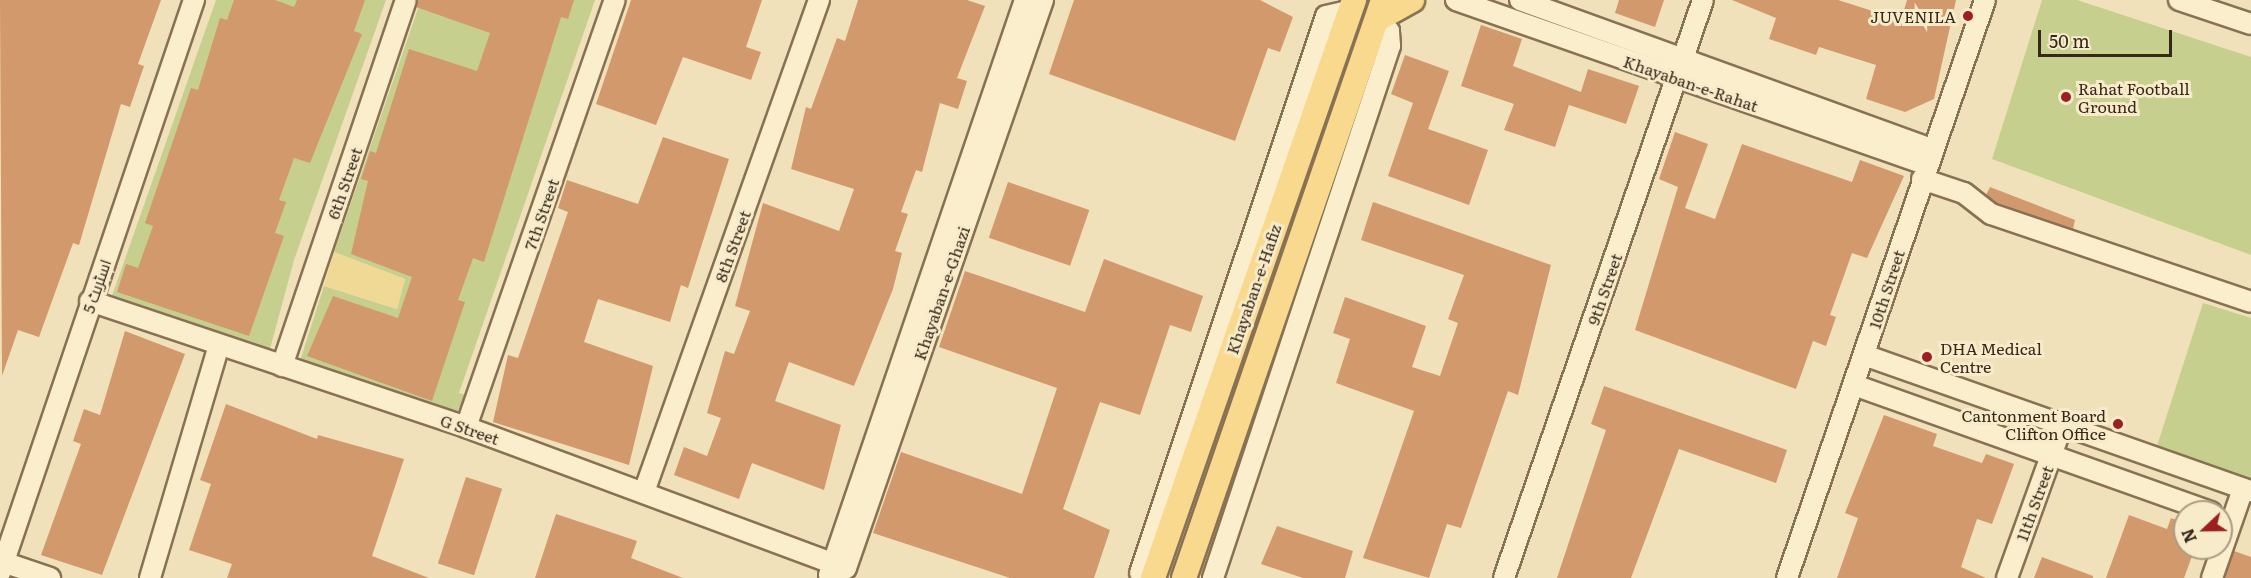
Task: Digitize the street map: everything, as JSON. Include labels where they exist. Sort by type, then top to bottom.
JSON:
[{"type":"main road","points":[[1381,10],[1412,0]]},
{"type":"main road","name":"Khayaban-e-Hafiz","points":[[1146,575],[1199,441],[1351,3]]},
{"type":"main road","name":"Khayaban-e-Hafiz","points":[[1184,578],[1381,10]]},
{"type":"main road","points":[[1199,441],[1228,451]]},
{"type":"street","name":"اسٹریٹ 5","points":[[1,565],[194,0]]},
{"type":"street","name":"6th Street","points":[[282,366],[406,0]]},
{"type":"street","name":"7th Street","points":[[466,427],[615,0]]},
{"type":"street","name":"8th Street","points":[[644,492],[819,0]]},
{"type":"street","name":"Khayaban-e-Ghazi","points":[[834,572],[1025,0]]},
{"type":"street","name":"Khayaban-e-Ghazi","points":[[834,572],[1043,0]]},
{"type":"street","name":"Khayaban-e-Rahat","points":[[1456,0],[1927,164]]},
{"type":"street","name":"Khayaban-e-Rahat","points":[[1520,0],[1683,58],[1927,164]]},
{"type":"street","name":"9th Street","points":[[1504,578],[1703,0]]},
{"type":"street","name":"10th Street","points":[[1787,578],[1985,0]]},
{"type":"street","points":[[2179,0],[2200,3],[2251,24]]},
{"type":"street","points":[[1146,575],[1326,16],[1351,3]]},
{"type":"street","points":[[1213,578],[1390,46],[1389,31],[1381,10]]},
{"type":"street","points":[[1927,164],[1991,214],[2251,302]]},
{"type":"street","name":"G Street","points":[[90,301],[466,427],[644,492],[834,572]]},
{"type":"street","points":[[150,578],[219,345]]},
{"type":"street","points":[[1864,355],[2061,428],[2247,490],[2212,578]]},
{"type":"street","points":[[1854,385],[2177,500]]},
{"type":"street","name":"11th Street","points":[[2007,578],[2061,428]]},
{"type":"street","points":[[1,565],[50,578]]},
{"type":"green space","points":[[216,0],[386,0],[294,260],[270,349],[112,296]]},
{"type":"green space","points":[[421,0],[595,0],[459,393],[466,395],[458,410],[444,413],[299,364],[324,286],[397,309],[405,279],[334,252]]},
{"type":"green space","points":[[2042,0],[2077,0],[2251,57],[2251,255],[1992,159]]},
{"type":"green space","points":[[2203,303],[2251,318],[2251,484],[2156,449]]},
{"type":"sand","points":[[334,252],[405,279],[397,309],[324,286]]},
{"type":"building","points":[[0,0],[161,0],[138,64],[144,66],[130,107],[121,104],[79,245],[73,243],[39,337],[18,330],[2,376]]},
{"type":"building","points":[[234,0],[275,0],[294,7],[297,0],[365,0],[354,31],[362,34],[310,163],[294,158],[279,200],[286,202],[275,233],[284,236],[249,336],[117,292],[126,264],[138,268],[153,226],[145,223],[191,88],[198,90],[220,18],[227,20]]},
{"type":"building","points":[[418,0],[574,0],[568,19],[561,17],[484,262],[473,258],[458,300],[465,302],[432,401],[307,356],[333,296],[398,318],[412,277],[351,254],[368,181],[361,179],[370,151],[376,153],[409,49],[477,71],[490,33],[416,7]]},
{"type":"building","points":[[631,0],[762,0],[746,47],[761,52],[751,80],[683,57],[656,125],[596,104]]},
{"type":"building","points":[[858,0],[967,0],[985,6],[957,78],[967,81],[958,109],[940,103],[922,172],[916,170],[901,212],[908,214],[895,251],[902,253],[893,289],[854,386],[789,362],[775,401],[841,425],[824,490],[752,463],[739,499],[674,475],[684,447],[707,456],[721,418],[707,413],[725,351],[734,354],[750,311],[735,306],[763,203],[839,231],[854,189],[791,169],[806,107],[811,109],[837,38],[845,41]]},
{"type":"building","points":[[1074,0],[1260,0],[1293,17],[1280,52],[1268,48],[1235,141],[1049,74]]},
{"type":"building","points":[[1619,0],[1664,0],[1655,27],[1615,13]]},
{"type":"building","points":[[1732,0],[1838,0],[1901,20],[1907,0],[1956,0],[1934,99],[1905,112],[1866,99],[1876,65],[1819,47],[1816,55],[1769,39],[1776,18]]},
{"type":"building","points":[[1481,25],[1522,39],[1513,66],[1581,92],[1588,69],[1639,86],[1626,124],[1569,105],[1555,147],[1504,130],[1514,104],[1461,86]]},
{"type":"building","points":[[1405,55],[1449,71],[1428,129],[1488,150],[1469,205],[1388,176],[1413,103],[1391,94]]},
{"type":"building","points":[[1675,132],[1708,144],[1685,208],[1715,219],[1742,144],[1852,182],[1860,160],[1904,176],[1867,258],[1852,253],[1830,315],[1836,317],[1826,346],[1813,341],[1796,389],[1635,330],[1678,187],[1659,179]]},
{"type":"building","points":[[663,137],[729,159],[688,288],[681,285],[670,322],[598,299],[584,342],[653,366],[629,465],[493,422],[508,355],[518,358],[568,212],[558,208],[567,180],[638,204]]},
{"type":"building","points":[[1008,182],[1089,210],[1070,266],[989,238]]},
{"type":"building","points":[[1990,187],[2075,220],[2073,229],[1997,203],[1986,195]]},
{"type":"building","points":[[1373,202],[1551,265],[1518,395],[1508,391],[1461,528],[1447,524],[1429,578],[1363,558],[1414,411],[1336,383],[1350,339],[1333,333],[1345,297],[1426,326],[1412,367],[1440,376],[1458,323],[1448,319],[1464,275],[1361,240]]},
{"type":"building","points":[[1104,259],[1203,296],[1191,332],[1170,325],[1140,415],[1100,402],[1063,509],[1110,530],[1094,578],[1010,578],[873,533],[901,452],[1022,494],[1057,388],[939,347],[965,271],[1085,312]]},
{"type":"building","points":[[125,331],[185,354],[102,575],[41,555],[81,444],[73,441],[84,409],[100,415]]},
{"type":"building","points":[[1604,386],[1787,450],[1776,483],[1679,449],[1631,578],[1557,578],[1606,430],[1591,424]]},
{"type":"building","points":[[226,404],[317,439],[318,435],[404,459],[372,556],[429,578],[227,578],[232,564],[189,550],[211,484],[200,480]]},
{"type":"building","points":[[1884,415],[1937,434],[1933,446],[1982,463],[1986,454],[2014,464],[1992,524],[1977,519],[1961,567],[1986,578],[1837,578],[1858,518],[1845,513]]},
{"type":"building","points":[[466,477],[502,489],[474,575],[438,564]]},
{"type":"building","points":[[556,514],[637,541],[631,558],[683,578],[535,578]]},
{"type":"building","points":[[2129,515],[2167,529],[2171,518],[2173,519],[2173,560],[2191,560],[2184,578],[2106,578]]},
{"type":"building","points":[[1277,526],[1353,551],[1345,578],[1303,578],[1261,564]]},
{"type":"building","points":[[2234,551],[2251,557],[2251,578],[2225,578],[2231,560],[2233,560]]},
{"type":"building","points":[[2042,557],[2093,576],[2093,578],[2034,578]]},
{"type":"place","name":"JUVENILA","points":[[1968,16]]},
{"type":"place","name":"Rahat Football Ground","points":[[2066,97]]},
{"type":"place","name":"DHA Medical Centre","points":[[1927,357]]},
{"type":"place","name":"Cantonment Board Clifton Office","points":[[2118,424]]}]
